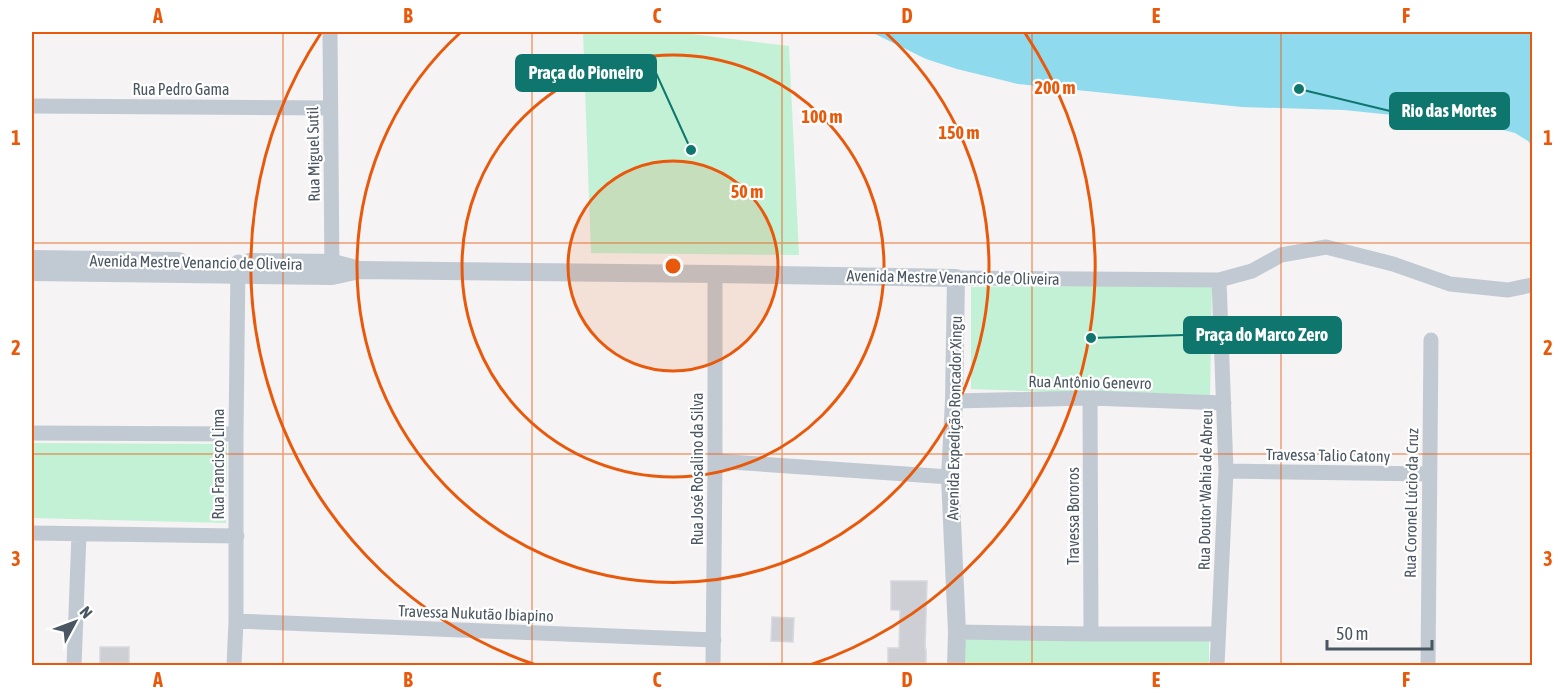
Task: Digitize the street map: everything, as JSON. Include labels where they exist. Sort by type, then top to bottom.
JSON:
[{"type":"street","name":"Rua Miguel Sutil","points":[[330,32],[332,270]]},
{"type":"street","name":"Rua Pedro Gama","points":[[32,106],[330,108]]},
{"type":"street","name":"Avenida Mestre Venancio de Oliveira","points":[[32,259],[332,270],[1219,280],[1252,271],[1281,255],[1326,247],[1392,264],[1450,284],[1508,290],[1533,285]]},
{"type":"street","name":"Avenida Mestre Venancio de Oliveira","points":[[32,272],[238,268]]},
{"type":"street","name":"Rua Francisco Lima","points":[[234,666],[238,268]]},
{"type":"street","name":"Rua José Rosalino da Silva","points":[[713,666],[715,273]]},
{"type":"street","name":"Avenida Expedição Roncador Xingu","points":[[956,278],[950,477],[957,632],[956,666]]},
{"type":"street","name":"Rua Doutor Wahia de Abreu","points":[[1217,666],[1226,471],[1219,280]]},
{"type":"street","name":"Rua Coronel Lúcio da Cruz","points":[[1428,666],[1431,340]]},
{"type":"street","name":"Rua Antônio Genevro","points":[[954,401],[1090,399],[1224,403]]},
{"type":"street","name":"Travessa Bororos","points":[[1090,399],[1091,634]]},
{"type":"street","points":[[32,434],[236,434]]},
{"type":"street","points":[[715,461],[950,477]]},
{"type":"street","name":"Travessa Talio Catony","points":[[1226,471],[1429,474]]},
{"type":"street","points":[[32,533],[237,536]]},
{"type":"street","points":[[74,666],[79,534]]},
{"type":"street","name":"Travessa Nukutão Ibiapino","points":[[236,621],[714,640]]},
{"type":"street","points":[[957,632],[1218,634]]},
{"type":"green space","points":[[583,32],[676,32],[789,46],[799,255],[591,253]]},
{"type":"green space","points":[[1212,285],[1210,398],[971,389],[971,287]]},
{"type":"green space","points":[[32,443],[227,444],[226,523],[32,518]]},
{"type":"green space","points":[[963,636],[1209,640],[1209,665],[963,666]]},
{"type":"water","points":[[871,32],[1532,32],[1532,147],[1528,141],[1515,133],[1480,124],[1344,110],[1242,107],[1018,84],[926,59]]},
{"type":"building","points":[[891,581],[927,581],[926,666],[888,666],[888,648],[899,648],[900,610],[891,610]]},
{"type":"building","points":[[772,617],[794,618],[793,642],[771,641]]},
{"type":"building","points":[[100,647],[129,647],[129,664],[100,664]]},
{"type":"place","name":"Rio das Mortes","points":[[1299,89]]},
{"type":"place","name":"Praça do Pioneiro","points":[[691,150]]},
{"type":"place","name":"Praça do Marco Zero","points":[[1091,338]]}]
